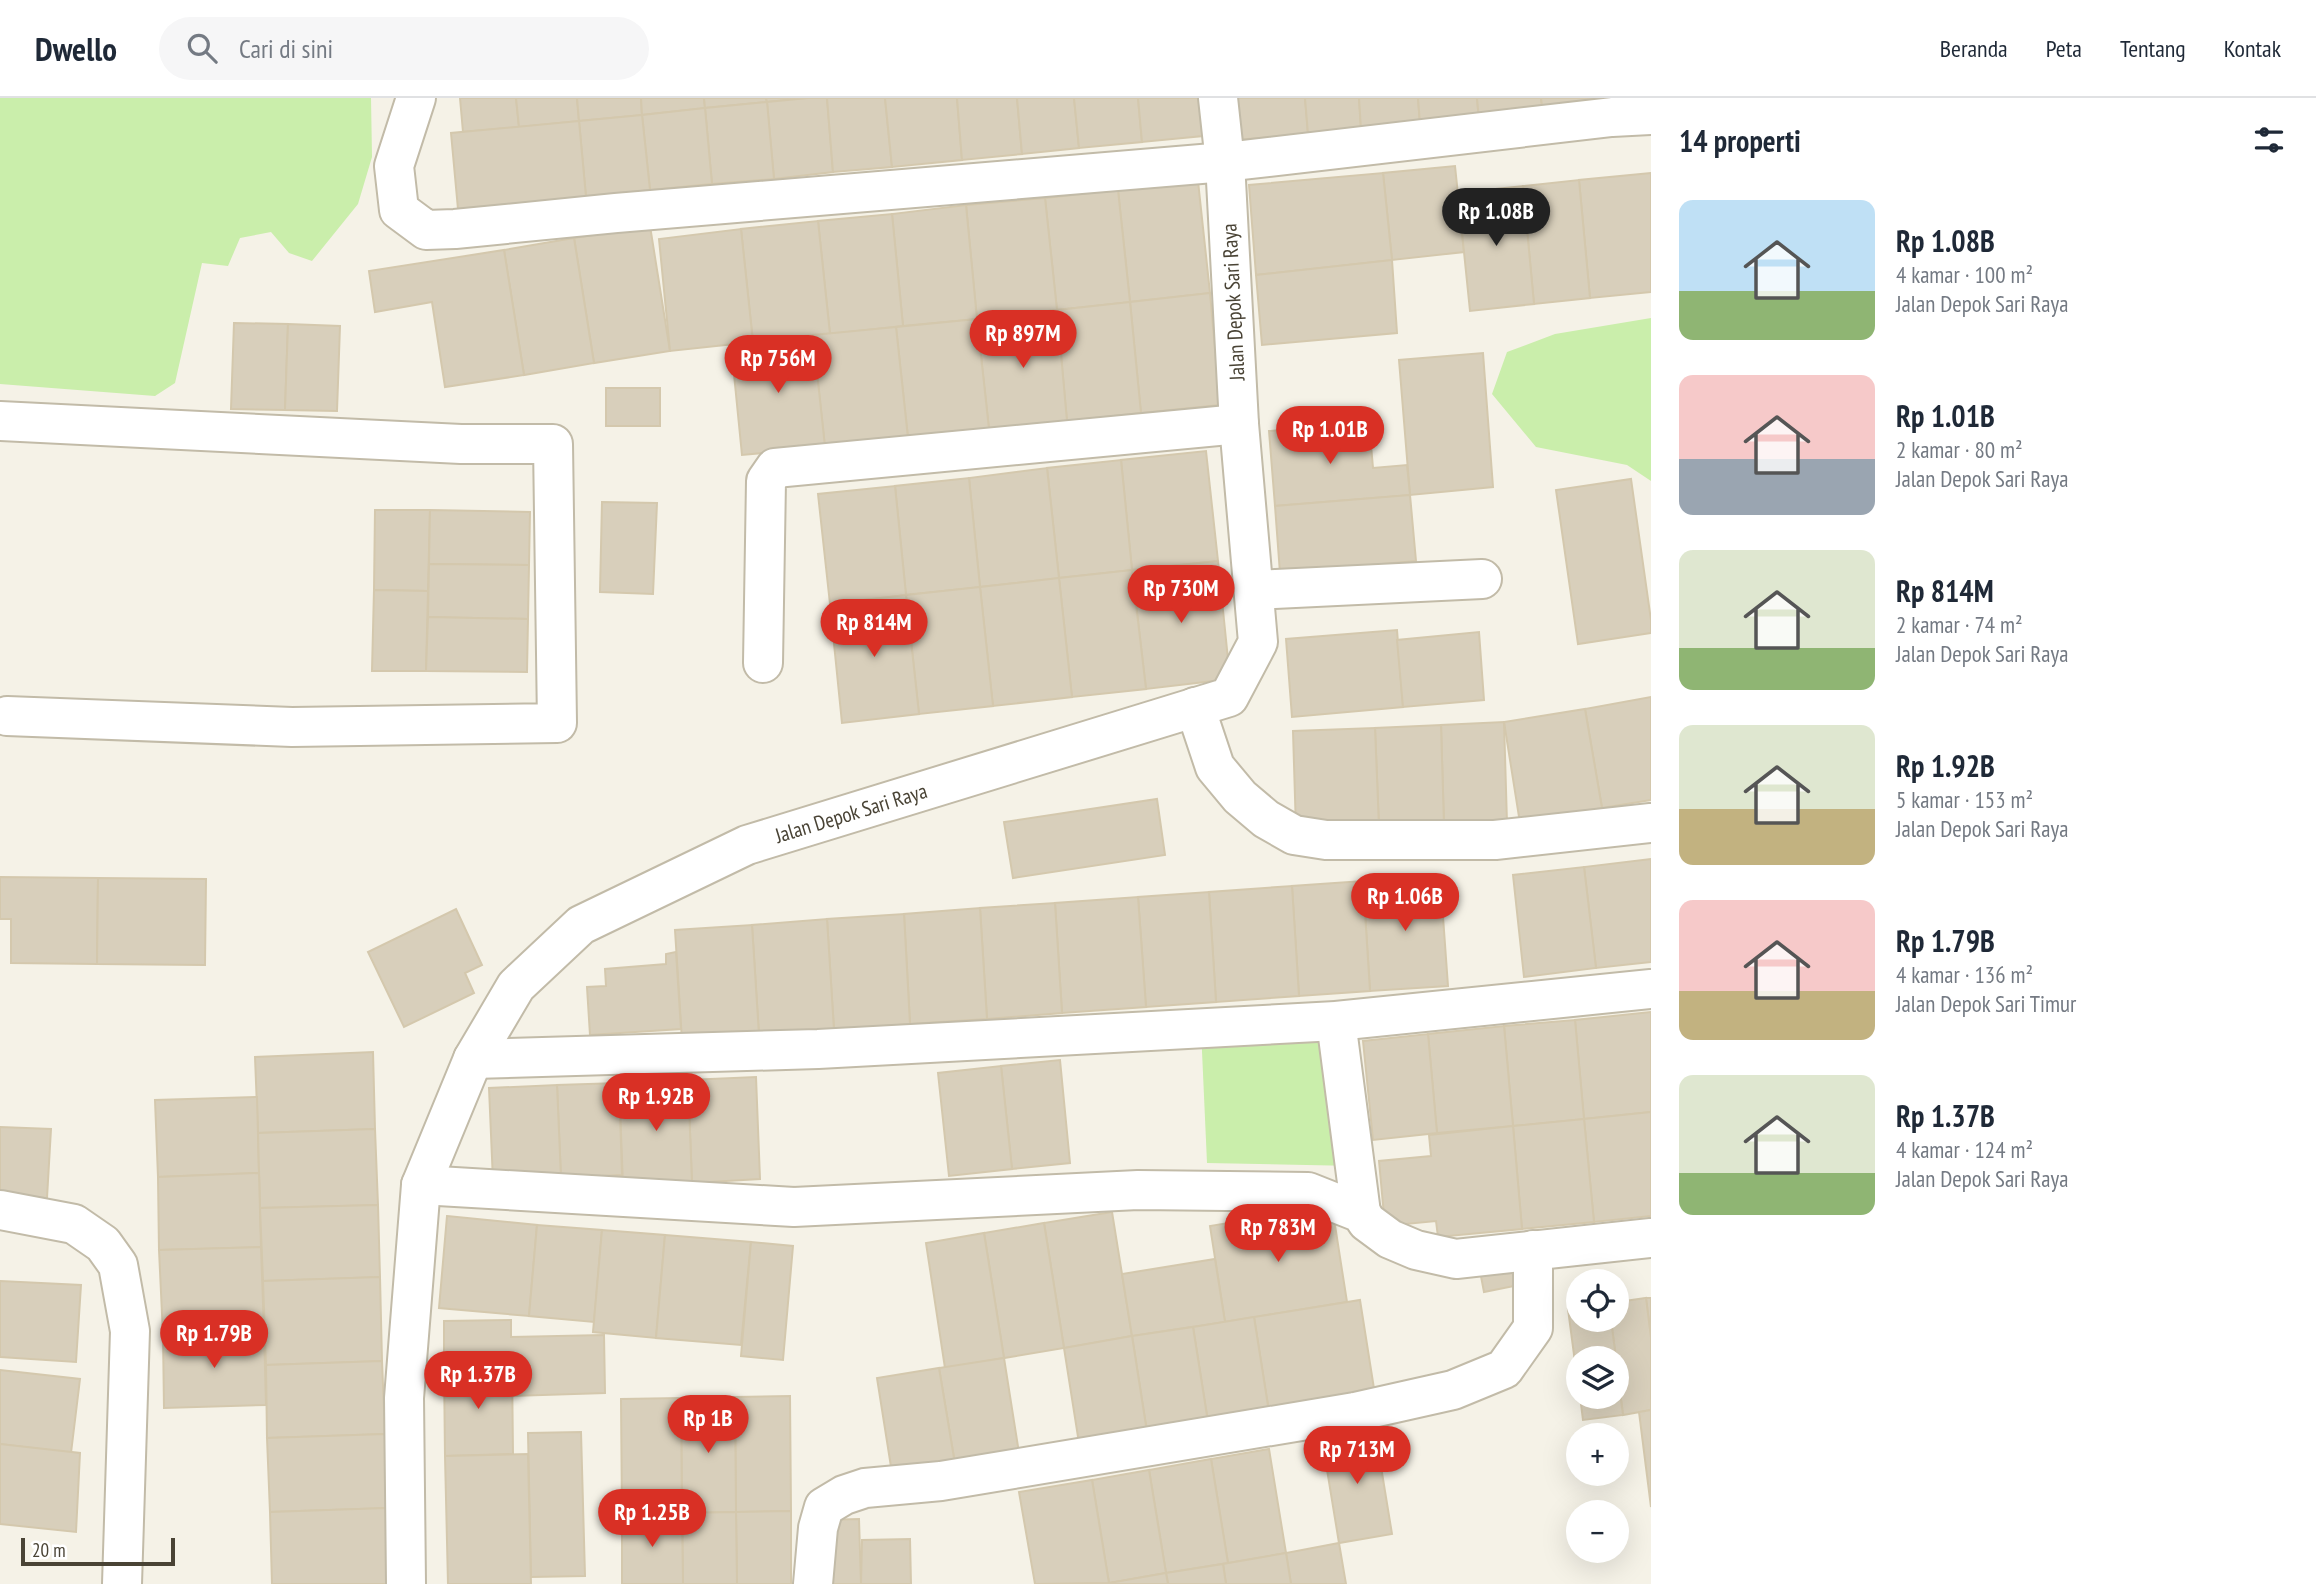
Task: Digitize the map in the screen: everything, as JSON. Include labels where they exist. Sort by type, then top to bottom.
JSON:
[{"type":"street","points":[[416,98],[394,166],[399,210],[426,230],[1225,162],[1612,117],[1651,115]]},
{"type":"street","name":"Jalan Depok Sari Raya","points":[[406,1584],[404,1398],[421,1185],[473,1059],[516,986],[581,925],[747,845],[1229,697],[1258,642],[1239,424],[1225,162],[1218,98]]},
{"type":"street","points":[[0,421],[461,444],[553,444],[557,723],[292,727],[7,716]]},
{"type":"street","points":[[763,663],[766,481],[775,468],[1239,424]]},
{"type":"street","points":[[1254,590],[1482,579]]},
{"type":"street","points":[[1195,707],[1215,767],[1240,797],[1266,819],[1294,835],[1326,840],[1495,840],[1651,823]]},
{"type":"street","points":[[473,1059],[818,1049],[1336,1021],[1651,989]]},
{"type":"street","points":[[1336,1021],[1361,1213],[1367,1222],[1390,1239],[1416,1250],[1456,1259],[1651,1238]]},
{"type":"street","points":[[421,1185],[794,1207],[1138,1190],[1308,1192],[1361,1213]]},
{"type":"street","points":[[0,1210],[74,1224],[103,1244],[118,1265],[130,1331],[122,1584]]},
{"type":"street","points":[[813,1584],[818,1528],[824,1507],[844,1495],[865,1488],[941,1481],[1354,1412],[1453,1390],[1504,1369],[1534,1328],[1533,1250]]},
{"type":"green space","points":[[0,98],[371,98],[372,157],[358,204],[312,261],[289,253],[271,232],[240,238],[228,266],[202,263],[175,383],[155,396],[0,384]]},
{"type":"green space","points":[[1651,318],[1651,481],[1627,465],[1536,447],[1492,394],[1507,352],[1555,334]]},
{"type":"green space","points":[[1336,1021],[1355,1166],[1207,1163],[1201,1029]]},
{"type":"building","points":[[460,98],[516,98],[519,127],[463,132]]},
{"type":"building","points":[[516,98],[577,98],[579,121],[519,127]]},
{"type":"building","points":[[577,98],[641,98],[642,115],[579,121]]},
{"type":"building","points":[[641,98],[704,98],[705,108],[642,115]]},
{"type":"building","points":[[704,98],[766,98],[767,102],[705,108]]},
{"type":"building","points":[[766,98],[808,98],[767,102]]},
{"type":"building","points":[[827,98],[833,172],[774,179],[767,102]]},
{"type":"building","points":[[827,98],[885,98],[892,167],[833,172]]},
{"type":"building","points":[[885,98],[957,98],[962,160],[892,167]]},
{"type":"building","points":[[957,98],[1017,98],[1022,154],[962,160]]},
{"type":"building","points":[[1017,98],[1074,98],[1079,148],[1022,154]]},
{"type":"building","points":[[1074,98],[1138,98],[1142,142],[1079,148]]},
{"type":"building","points":[[1138,98],[1199,98],[1203,136],[1142,142]]},
{"type":"building","points":[[1232,98],[1305,98],[1308,134],[1235,140]]},
{"type":"building","points":[[1305,98],[1359,98],[1361,129],[1308,134]]},
{"type":"building","points":[[1359,98],[1418,98],[1420,124],[1361,129]]},
{"type":"building","points":[[1418,98],[1477,98],[1479,120],[1420,124]]},
{"type":"building","points":[[1477,98],[1541,98],[1543,114],[1479,120]]},
{"type":"building","points":[[1541,98],[1607,98],[1607,109],[1543,114]]},
{"type":"building","points":[[767,102],[774,179],[712,184],[705,108]]},
{"type":"building","points":[[705,108],[712,184],[650,190],[642,115]]},
{"type":"building","points":[[642,115],[650,190],[586,197],[579,121]]},
{"type":"building","points":[[579,121],[586,197],[458,209],[451,133]]},
{"type":"building","points":[[1455,166],[1464,252],[1392,260],[1383,173]]},
{"type":"building","points":[[1383,173],[1392,260],[1256,275],[1249,185]]},
{"type":"building","points":[[1651,173],[1651,292],[1590,298],[1579,180]]},
{"type":"building","points":[[1579,180],[1590,298],[1534,304],[1523,186]]},
{"type":"building","points":[[1198,181],[1210,293],[1130,302],[1118,190]]},
{"type":"building","points":[[1523,186],[1534,304],[1470,311],[1458,193]]},
{"type":"building","points":[[1118,190],[1130,302],[1057,310],[1045,198]]},
{"type":"building","points":[[1045,198],[1057,310],[977,319],[966,205]]},
{"type":"building","points":[[966,205],[977,319],[903,326],[892,214]]},
{"type":"building","points":[[892,214],[903,326],[830,334],[818,221]]},
{"type":"building","points":[[818,221],[830,334],[753,342],[741,229]]},
{"type":"building","points":[[650,226],[670,351],[594,363],[574,238]]},
{"type":"building","points":[[741,229],[753,342],[670,351],[659,239]]},
{"type":"building","points":[[574,238],[594,363],[524,375],[504,250]]},
{"type":"building","points":[[504,250],[524,375],[445,387],[432,302],[375,312],[369,271]]},
{"type":"building","points":[[1392,260],[1397,333],[1262,345],[1256,275]]},
{"type":"building","points":[[1210,293],[1220,405],[1141,413],[1130,302]]},
{"type":"building","points":[[1130,302],[1141,413],[1067,421],[1057,310]]},
{"type":"building","points":[[1057,310],[1067,421],[989,429],[977,319]]},
{"type":"building","points":[[977,319],[989,429],[908,438],[896,327]]},
{"type":"building","points":[[234,323],[288,324],[285,410],[231,409]]},
{"type":"building","points":[[288,324],[340,326],[337,411],[285,410]]},
{"type":"building","points":[[896,327],[908,438],[825,447],[813,335]]},
{"type":"building","points":[[813,335],[825,447],[742,455],[731,344]]},
{"type":"building","points":[[1483,353],[1493,487],[1410,495],[1399,360]]},
{"type":"building","points":[[606,388],[660,388],[660,426],[606,426]]},
{"type":"building","points":[[1369,422],[1373,468],[1407,465],[1410,495],[1275,506],[1269,431]]},
{"type":"building","points":[[1206,451],[1218,561],[1132,570],[1121,460]]},
{"type":"building","points":[[1121,460],[1132,570],[1059,578],[1047,468]]},
{"type":"building","points":[[1047,468],[1059,578],[980,587],[969,478]]},
{"type":"building","points":[[969,478],[980,587],[906,595],[895,486]]},
{"type":"building","points":[[1631,479],[1651,633],[1578,644],[1556,490]]},
{"type":"building","points":[[895,486],[906,595],[830,604],[818,494]]},
{"type":"building","points":[[1410,495],[1416,561],[1280,573],[1275,506]]},
{"type":"building","points":[[602,502],[657,503],[653,594],[600,592]]},
{"type":"building","points":[[375,510],[430,510],[428,591],[374,590]]},
{"type":"building","points":[[430,510],[530,512],[529,565],[429,564]]},
{"type":"building","points":[[1218,561],[1230,679],[1146,689],[1132,570]]},
{"type":"building","points":[[429,564],[529,565],[528,619],[428,617]]},
{"type":"building","points":[[1132,570],[1146,689],[1072,697],[1059,578]]},
{"type":"building","points":[[1059,578],[1072,697],[993,706],[980,587]]},
{"type":"building","points":[[980,587],[993,706],[919,714],[906,595]]},
{"type":"building","points":[[374,590],[428,591],[426,671],[372,671]]},
{"type":"building","points":[[906,595],[919,714],[842,723],[830,604]]},
{"type":"building","points":[[428,617],[528,619],[527,672],[426,671]]},
{"type":"building","points":[[1397,630],[1403,707],[1292,717],[1286,639]]},
{"type":"building","points":[[1479,632],[1484,700],[1403,707],[1397,640]]},
{"type":"building","points":[[1651,697],[1651,800],[1602,808],[1585,709]]},
{"type":"building","points":[[1585,709],[1602,808],[1520,823],[1504,722]]},
{"type":"building","points":[[1504,722],[1507,823],[1444,825],[1441,725]]},
{"type":"building","points":[[1441,725],[1444,825],[1379,827],[1375,728]]},
{"type":"building","points":[[1375,728],[1379,827],[1296,830],[1293,731]]},
{"type":"building","points":[[1157,799],[1165,855],[1013,878],[1004,822]]},
{"type":"building","points":[[1651,859],[1651,962],[1596,968],[1584,867]]},
{"type":"building","points":[[1584,867],[1596,968],[1524,977],[1513,875]]},
{"type":"building","points":[[1440,875],[1448,986],[1370,991],[1363,881]]},
{"type":"building","points":[[0,877],[98,878],[97,964],[11,963],[11,919],[0,919]]},
{"type":"building","points":[[98,878],[206,879],[205,965],[97,964]]},
{"type":"building","points":[[1363,881],[1370,991],[1299,996],[1292,886]]},
{"type":"building","points":[[1292,886],[1299,996],[1216,1002],[1209,892]]},
{"type":"building","points":[[1209,892],[1216,1002],[1146,1007],[1138,897]]},
{"type":"building","points":[[1138,897],[1146,1007],[1062,1013],[1055,903]]},
{"type":"building","points":[[1055,903],[1062,1013],[987,1019],[980,908]]},
{"type":"building","points":[[980,908],[987,1019],[910,1024],[904,914]]},
{"type":"building","points":[[456,909],[482,965],[465,973],[474,993],[404,1027],[368,952]]},
{"type":"building","points":[[904,914],[910,1024],[834,1030],[827,919]]},
{"type":"building","points":[[827,919],[834,1030],[759,1035],[752,925]]},
{"type":"building","points":[[752,925],[759,1035],[682,1041],[675,930]]},
{"type":"building","points":[[676,952],[681,1029],[590,1035],[587,987],[606,986],[605,969],[666,964],[666,954]]},
{"type":"building","points":[[1651,1012],[1651,1112],[1584,1119],[1575,1020]]},
{"type":"building","points":[[1575,1020],[1584,1119],[1513,1126],[1504,1026]]},
{"type":"building","points":[[1504,1026],[1513,1126],[1437,1133],[1428,1034]]},
{"type":"building","points":[[1428,1034],[1437,1133],[1373,1140],[1363,1041]]},
{"type":"building","points":[[373,1052],[375,1129],[258,1133],[255,1057]]},
{"type":"building","points":[[1060,1060],[1070,1163],[1012,1169],[1001,1066]]},
{"type":"building","points":[[1001,1066],[1012,1169],[949,1176],[938,1073]]},
{"type":"building","points":[[756,1077],[760,1179],[692,1183],[688,1080]]},
{"type":"building","points":[[688,1080],[692,1183],[623,1185],[619,1083]]},
{"type":"building","points":[[619,1083],[622,1175],[561,1178],[557,1085]]},
{"type":"building","points":[[557,1085],[561,1178],[493,1181],[489,1088]]},
{"type":"building","points":[[257,1097],[259,1173],[158,1177],[155,1100]]},
{"type":"building","points":[[1651,1112],[1651,1216],[1594,1222],[1584,1119]]},
{"type":"building","points":[[1584,1119],[1594,1222],[1522,1229],[1513,1126]]},
{"type":"building","points":[[1513,1126],[1522,1229],[1438,1237],[1436,1221],[1385,1226],[1379,1161],[1431,1156],[1429,1135]]},
{"type":"building","points":[[0,1127],[51,1129],[47,1198],[0,1195]]},
{"type":"building","points":[[375,1129],[378,1205],[260,1208],[258,1133]]},
{"type":"building","points":[[259,1173],[261,1247],[159,1250],[158,1177]]},
{"type":"building","points":[[378,1205],[380,1277],[263,1281],[260,1208]]},
{"type":"building","points":[[1332,1206],[1347,1302],[1225,1322],[1210,1226]]},
{"type":"building","points":[[1112,1212],[1132,1336],[1064,1348],[1044,1223]]},
{"type":"building","points":[[447,1216],[537,1225],[529,1316],[439,1308]]},
{"type":"building","points":[[1044,1223],[1064,1348],[1004,1358],[984,1233]]},
{"type":"building","points":[[537,1225],[602,1230],[594,1322],[529,1316]]},
{"type":"building","points":[[602,1230],[665,1235],[656,1338],[593,1332]]},
{"type":"building","points":[[984,1233],[1004,1358],[945,1368],[926,1243]]},
{"type":"building","points":[[665,1235],[751,1242],[741,1345],[656,1338]]},
{"type":"building","points":[[751,1242],[793,1246],[783,1360],[741,1356]]},
{"type":"building","points":[[261,1247],[264,1331],[163,1335],[159,1250]]},
{"type":"building","points":[[1215,1259],[1225,1322],[1132,1336],[1122,1274]]},
{"type":"building","points":[[1515,1265],[1519,1285],[1484,1292],[1480,1271]]},
{"type":"building","points":[[380,1277],[382,1361],[266,1365],[263,1281]]},
{"type":"building","points":[[0,1281],[81,1285],[76,1362],[0,1357]]},
{"type":"building","points":[[1646,1298],[1651,1298],[1651,1338]]},
{"type":"building","points":[[1646,1298],[1651,1338],[1651,1410],[1623,1415],[1622,1409],[1629,1409],[1629,1346],[1614,1346],[1613,1332],[1629,1332],[1629,1300]]},
{"type":"building","points":[[1360,1300],[1375,1395],[1269,1412],[1254,1317]]},
{"type":"building","points":[[1254,1317],[1269,1412],[1208,1422],[1193,1327]]},
{"type":"building","points":[[511,1320],[511,1337],[604,1335],[605,1393],[512,1396],[512,1366],[444,1367],[444,1321]]},
{"type":"building","points":[[1193,1327],[1208,1422],[1147,1432],[1132,1336]]},
{"type":"building","points":[[264,1331],[266,1405],[164,1408],[163,1335]]},
{"type":"building","points":[[1571,1332],[1613,1332],[1614,1346],[1573,1346]]},
{"type":"building","points":[[1132,1336],[1147,1432],[1079,1443],[1064,1348]]},
{"type":"building","points":[[1004,1358],[1019,1453],[955,1464],[939,1368]]},
{"type":"building","points":[[382,1361],[385,1434],[267,1438],[266,1365]]},
{"type":"building","points":[[512,1366],[513,1454],[445,1456],[444,1367]]},
{"type":"building","points":[[939,1368],[955,1464],[892,1473],[877,1378]]},
{"type":"building","points":[[0,1370],[80,1379],[71,1453],[0,1444]]},
{"type":"building","points":[[790,1396],[791,1511],[736,1512],[735,1397]]},
{"type":"building","points":[[735,1397],[736,1512],[682,1513],[681,1398]]},
{"type":"building","points":[[681,1398],[682,1513],[622,1514],[621,1399]]},
{"type":"building","points":[[1582,1409],[1622,1409],[1623,1415],[1583,1420]]},
{"type":"building","points":[[1651,1410],[1651,1507],[1639,1412]]},
{"type":"building","points":[[1375,1430],[1392,1534],[1339,1543],[1322,1439]]},
{"type":"building","points":[[581,1432],[585,1576],[531,1577],[528,1433]]},
{"type":"building","points":[[385,1434],[387,1508],[270,1512],[267,1438]]},
{"type":"building","points":[[0,1444],[80,1453],[76,1532],[0,1524]]},
{"type":"building","points":[[1269,1449],[1286,1553],[1228,1563],[1211,1459]]},
{"type":"building","points":[[528,1454],[531,1584],[448,1584],[445,1456]]},
{"type":"building","points":[[1211,1459],[1228,1563],[1166,1573],[1149,1470]]},
{"type":"building","points":[[1149,1470],[1166,1573],[1109,1583],[1092,1480]]},
{"type":"building","points":[[1092,1480],[1109,1583],[1035,1584],[1019,1492]]},
{"type":"building","points":[[387,1508],[390,1584],[272,1584],[270,1512]]},
{"type":"building","points":[[791,1511],[791,1584],[737,1584],[736,1512]]},
{"type":"building","points":[[736,1512],[737,1584],[683,1584],[682,1513]]},
{"type":"building","points":[[682,1513],[683,1584],[622,1584],[622,1514]]},
{"type":"building","points":[[859,1519],[861,1584],[825,1584],[823,1520]]},
{"type":"building","points":[[910,1539],[911,1584],[861,1584],[862,1540]]},
{"type":"building","points":[[1339,1543],[1346,1584],[1291,1584],[1286,1553]]},
{"type":"building","points":[[1286,1553],[1291,1584],[1226,1584],[1223,1564]]},
{"type":"building","points":[[1223,1564],[1226,1584],[1168,1584],[1166,1573]]},
{"type":"building","points":[[1166,1573],[1168,1584],[1109,1584],[1109,1583]]}]
